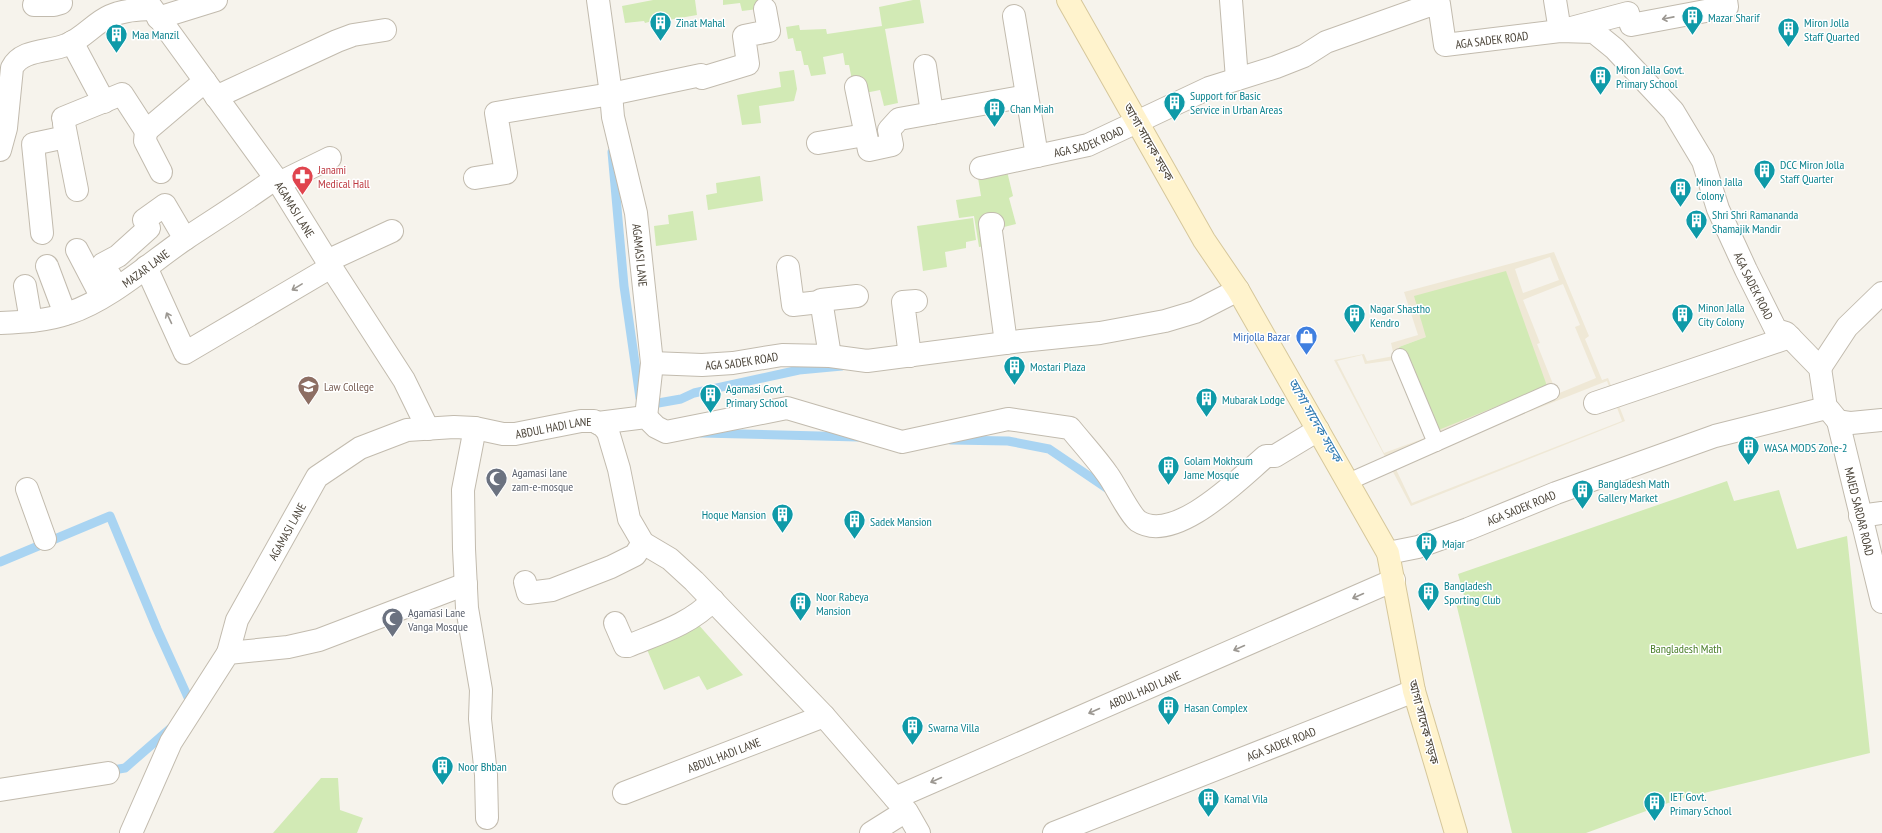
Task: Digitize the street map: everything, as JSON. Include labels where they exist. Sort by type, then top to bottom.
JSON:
[{"type":"street","points":[[34,5],[54,5],[61,3],[60,0]]},
{"type":"street","points":[[0,150],[6,128],[12,68],[16,60],[72,42],[110,16],[130,10],[152,9],[216,0]]},
{"type":"street","name":"AGAMASI LANE","points":[[598,0],[611,94],[612,116],[636,213],[652,363],[646,418]]},
{"type":"street","name":"আগা সাদেক সড়ক","points":[[1068,0],[1204,240],[1238,290],[1388,553],[1414,691],[1456,833]]},
{"type":"street","points":[[1231,0],[1237,79]]},
{"type":"street","points":[[1555,0],[1560,31],[1628,13],[1631,25],[1727,7],[1726,0]]},
{"type":"street","name":"AGA SADEK ROAD","points":[[981,168],[1088,145],[1209,88],[1276,67],[1304,56],[1326,42],[1436,3],[1439,4],[1444,45],[1560,31],[1594,32],[1615,49],[1674,111],[1703,161],[1718,209],[1776,330],[1786,333],[1820,368]]},
{"type":"street","name":"AGAMASI LANE","points":[[152,9],[278,181],[329,264],[404,380],[428,429]]},
{"type":"street","points":[[475,178],[506,173],[496,113],[611,94],[701,75],[702,78],[748,64],[744,36],[769,31],[765,9]]},
{"type":"street","name":"AGA SADEK ROAD","points":[[1014,16],[1037,156]]},
{"type":"street","points":[[146,131],[210,89],[353,35],[385,30]]},
{"type":"street","points":[[72,42],[104,102]]},
{"type":"street","points":[[925,66],[932,113]]},
{"type":"street","points":[[856,87],[869,150],[892,145],[889,130],[899,119],[1027,96]]},
{"type":"street","points":[[42,233],[33,144],[63,120],[122,94],[146,131],[145,141],[161,172]]},
{"type":"street","points":[[63,120],[77,190]]},
{"type":"street","points":[[818,143],[865,135]]},
{"type":"street","name":"MAZAR LANE","points":[[0,322],[31,321],[65,314],[109,292],[185,239],[278,181],[330,158]]},
{"type":"street","points":[[109,292],[103,264],[118,256],[149,228],[144,220],[165,204],[185,239]]},
{"type":"street","points":[[993,224],[990,224],[1006,343]]},
{"type":"street","points":[[146,267],[186,353],[329,264],[392,232]]},
{"type":"street","points":[[77,250],[109,292]]},
{"type":"street","points":[[47,266],[65,314]]},
{"type":"street","points":[[788,267],[793,306],[820,301],[830,356]]},
{"type":"street","points":[[26,286],[31,321]]},
{"type":"street","name":"AGA SADEK ROAD","points":[[652,363],[702,365],[782,355],[830,356],[867,361],[1006,343],[1100,333],[1165,321],[1194,312],[1238,290]]},
{"type":"street","points":[[1832,414],[1820,368],[1847,327],[1882,293]]},
{"type":"street","points":[[910,356],[902,302],[916,301]]},
{"type":"street","points":[[1595,403],[1790,337]]},
{"type":"street","points":[[598,423],[646,418],[656,427],[666,432],[786,408],[902,442],[1008,420],[1070,428],[1108,475],[1137,520],[1151,527],[1178,522],[1208,506],[1266,456],[1275,456],[1318,430]]},
{"type":"street","name":"AGA SADEK ROAD","points":[[1388,553],[1418,547],[1468,529],[1556,493],[1715,436],[1832,414],[1851,423],[1882,420]]},
{"type":"street","name":"MAJED SARDAR ROAD","points":[[1832,414],[1882,602]]},
{"type":"street","name":"ABDUL HADI LANE","points":[[475,428],[503,434],[515,434],[581,422],[598,423],[608,432],[619,469],[629,519],[643,543],[670,559],[713,600],[824,716],[901,804],[919,833]]},
{"type":"street","name":"AGAMASI LANE","points":[[131,833],[171,742],[228,653],[237,620],[317,477],[360,448],[407,430],[454,427],[475,428]]},
{"type":"street","points":[[475,428],[463,490],[467,608],[481,690],[480,719],[486,775],[487,818]]},
{"type":"street","points":[[27,489],[45,540]]},
{"type":"street","points":[[1860,516],[1882,513]]},
{"type":"street","points":[[525,582],[528,593],[552,590],[611,567],[635,555],[643,543]]},
{"type":"street","name":"ABDUL HADI LANE","points":[[871,833],[901,804],[1394,580]]},
{"type":"street","points":[[228,653],[288,647],[319,640],[466,584]]},
{"type":"street","points":[[615,623],[626,646],[628,646],[669,630],[696,616],[713,600]]},
{"type":"street","name":"AGA SADEK ROAD","points":[[1054,833],[1414,691]]},
{"type":"street","name":"ABDUL HADI LANE","points":[[624,793],[824,716]]},
{"type":"street","points":[[0,790],[108,773]]},
{"type":"lane","points":[[1400,357],[1436,443]]},
{"type":"lane","points":[[1348,482],[1551,392]]},
{"type":"shaded area","points":[[1554,252],[1589,336],[1585,339],[1602,380],[1608,378],[1625,421],[1411,506],[1334,360],[1364,354],[1367,361],[1394,356],[1391,343],[1418,335],[1404,292]],"holes":[[[1550,257],[1559,280],[1523,293],[1515,269]],[[1563,284],[1580,325],[1575,327],[1596,378],[1557,394],[1537,344],[1540,343],[1523,300]],[[1426,337],[1436,431],[1399,347]],[[1362,355],[1365,364],[1394,360],[1425,438],[1384,453],[1337,361]],[[1607,381],[1622,421],[1412,503],[1394,465]]]},
{"type":"green space","points":[[653,0],[695,0],[697,15],[657,22],[656,20],[645,23],[644,21],[625,23],[622,6]]},
{"type":"green space","points":[[723,0],[764,0],[765,8],[742,11],[740,3],[723,5]]},
{"type":"green space","points":[[920,0],[924,23],[885,29],[898,103],[884,106],[880,90],[855,95],[849,65],[845,65],[843,53],[823,57],[826,74],[811,76],[808,65],[804,65],[801,51],[796,51],[793,38],[788,39],[786,27],[799,25],[800,30],[826,29],[827,34],[882,26],[879,7]]},
{"type":"green space","points":[[794,70],[797,89],[794,101],[759,106],[761,123],[742,125],[737,95],[781,87],[779,72]]},
{"type":"green space","points":[[1006,167],[1013,196],[1009,198],[1016,224],[996,229],[989,245],[979,247],[974,216],[959,218],[956,200],[981,196],[977,172]]},
{"type":"green space","points":[[760,176],[763,201],[708,210],[706,195],[717,193],[716,183]]},
{"type":"green space","points":[[693,211],[697,240],[656,246],[654,226],[669,224],[668,215]]},
{"type":"green space","points":[[973,218],[976,240],[966,242],[966,248],[945,252],[947,267],[923,271],[917,226]]},
{"type":"green space","points":[[1506,271],[1547,386],[1436,431],[1399,347],[1426,337],[1414,296]]},
{"type":"green space","name":"Bangladesh Math","points":[[1727,481],[1734,501],[1779,490],[1797,549],[1847,536],[1870,753],[1679,799],[1586,833],[1512,833],[1456,603],[1465,599],[1458,574]]},
{"type":"green space","points":[[697,623],[743,675],[707,690],[699,676],[664,690],[646,647]]},
{"type":"green space","points":[[321,778],[338,778],[340,810],[363,818],[357,833],[273,833]]},
{"type":"waterway","points":[[612,152],[624,286],[640,398]]},
{"type":"waterway","points":[[647,405],[681,399],[694,393],[799,370],[842,366]]},
{"type":"waterway","points":[[701,433],[858,437]]},
{"type":"waterway","points":[[951,440],[1008,441],[1049,449],[1111,491]]},
{"type":"waterway","points":[[0,562],[110,516],[157,629],[191,704],[190,707]]},
{"type":"waterway","points":[[107,771],[125,768],[171,728]]},
{"type":"place","name":"Mazar Sharif","points":[[1693,36]]},
{"type":"place","name":"Zinat Mahal","points":[[661,42]]},
{"type":"place","name":"Miron Jolla Staff Quarted","points":[[1788,48]]},
{"type":"place","name":"Maa Manzil","points":[[117,54]]},
{"type":"place","name":"Miron Jalla Govt. Primary School","points":[[1600,96]]},
{"type":"place","name":"Support for Basic Service in Urban Areas","points":[[1175,122]]},
{"type":"place","name":"Chan Miah","points":[[994,128]]},
{"type":"place","name":"DCC Miron Jolla Staff Quarter","points":[[1765,190]]},
{"type":"place","name":"Janami Medical Hall","points":[[302,196]]},
{"type":"place","name":"Minon Jalla Colony","points":[[1680,208]]},
{"type":"place","name":"Shri Shri Ramananda Shamajik Mandir","points":[[1696,240]]},
{"type":"place","name":"Nagar Shastho Kendro","points":[[1355,334]]},
{"type":"place","name":"Minon Jalla City Colony","points":[[1683,334]]},
{"type":"place","name":"Mirjolla Bazar","points":[[1306,356]]},
{"type":"place","name":"Mostari Plaza","points":[[1014,386]]},
{"type":"place","name":"Law College","points":[[309,406]]},
{"type":"place","name":"Agamasi Govt. Primary School","points":[[711,414]]},
{"type":"place","name":"Mubarak Lodge","points":[[1207,418]]},
{"type":"place","name":"WASA MODS Zone-2","points":[[1748,466]]},
{"type":"place","name":"Golam Mokhsum Jame Mosque","points":[[1168,486]]},
{"type":"place","name":"Agamasi lane zam-e-mosque","points":[[497,498]]},
{"type":"place","name":"Bangladesh Math Gallery Market","points":[[1582,510]]},
{"type":"place","name":"Hoque Mansion","points":[[782,534]]},
{"type":"place","name":"Sadek Mansion","points":[[854,540]]},
{"type":"place","name":"Majar","points":[[1427,562]]},
{"type":"place","name":"Bangladesh Sporting Club","points":[[1429,612]]},
{"type":"place","name":"Noor Rabeya Mansion","points":[[801,622]]},
{"type":"place","name":"Agamasi Lane Vanga Mosque","points":[[393,638]]},
{"type":"place","name":"Hasan Complex","points":[[1169,726]]},
{"type":"place","name":"Swarna Villa","points":[[913,746]]},
{"type":"place","name":"Noor Bhban","points":[[442,786]]},
{"type":"place","name":"Kamal Vila","points":[[1209,818]]},
{"type":"place","name":"IET Govt. Primary School","points":[[1655,822]]}]
